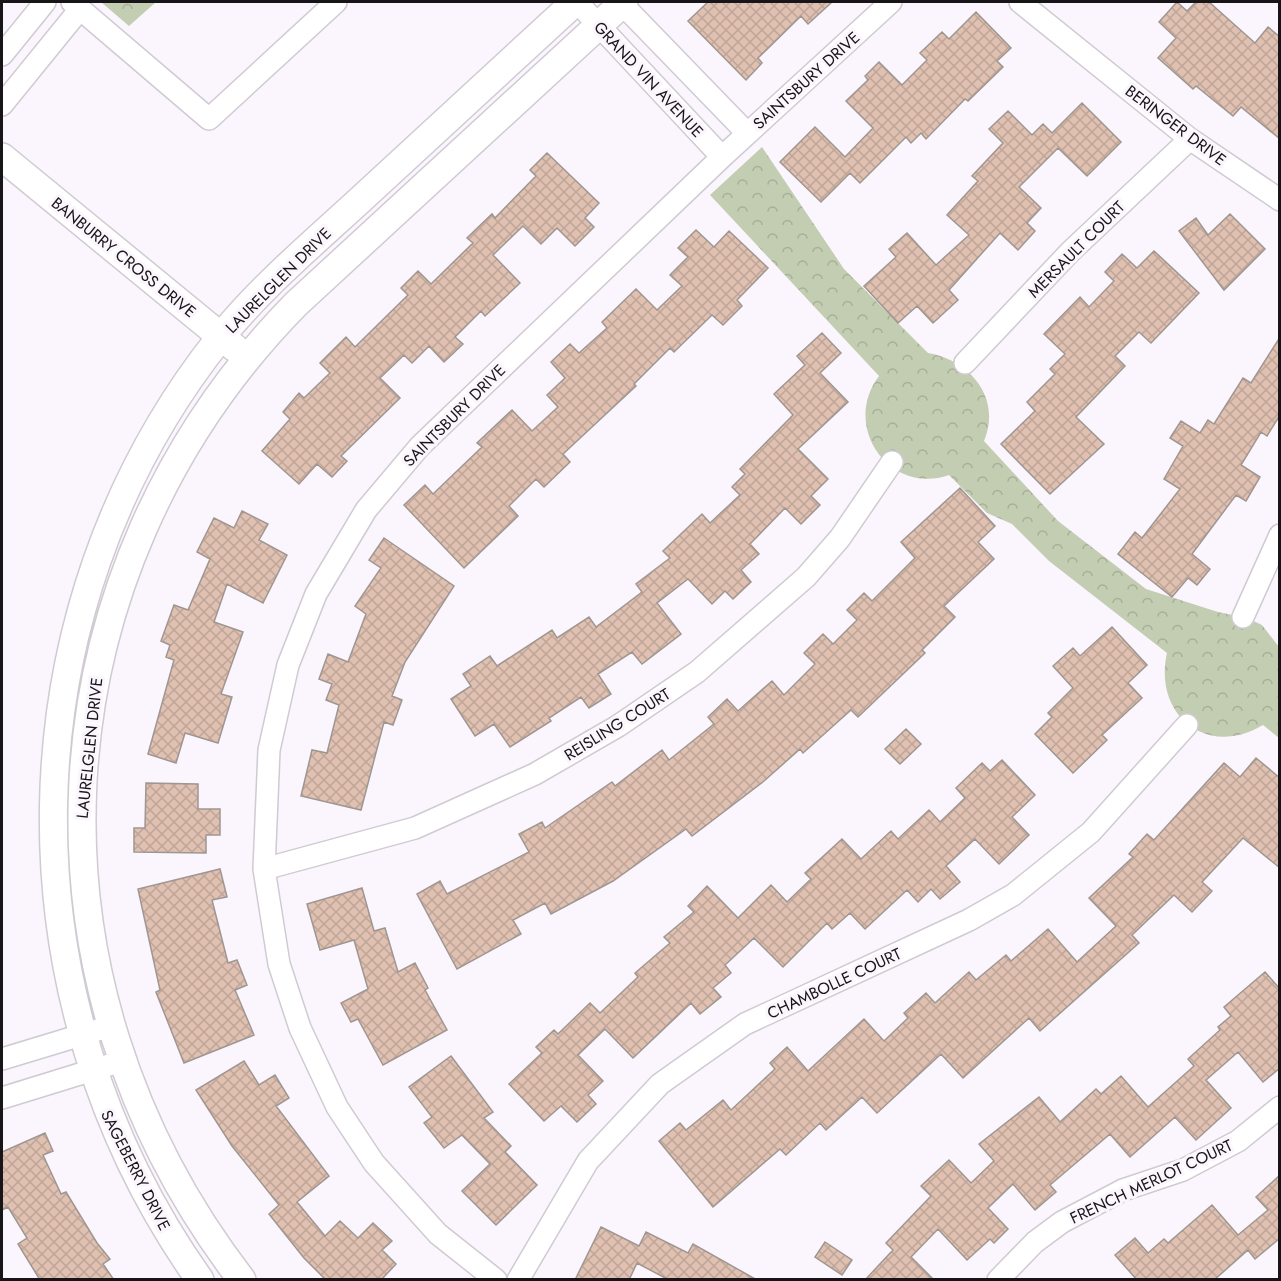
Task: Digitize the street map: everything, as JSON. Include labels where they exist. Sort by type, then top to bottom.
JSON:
[{"type":"street","points":[[2,55],[45,2]]},
{"type":"street","points":[[2,105],[76,5],[208,119],[336,2]]},
{"type":"street","name":"GRAND VIN AVENUE","points":[[576,2],[722,157]]},
{"type":"street","name":"LAURELGLEN DRIVE","points":[[84,1053],[61,962],[49,855],[53,745],[69,646],[94,563],[128,483],[171,408],[221,337],[292,263],[576,2]]},
{"type":"street","name":"GRAND VIN AVENUE","points":[[622,2],[747,133]]},
{"type":"street","name":"LAURELGLEN DRIVE","points":[[116,1044],[92,942],[82,831],[86,754],[95,679],[110,614],[137,539],[178,459],[207,411],[246,358],[296,304],[622,2]]},
{"type":"street","name":"SAINTSBURY DRIVE","points":[[496,1280],[438,1234],[374,1163],[337,1107],[300,1028],[279,964],[264,869],[269,750],[288,665],[316,594],[366,510],[420,446],[747,133],[891,2]]},
{"type":"street","name":"BERINGER DRIVE","points":[[1020,2],[1190,139],[1280,200]]},
{"type":"street","name":"MERSAULT COURT","points":[[964,363],[1070,252],[1190,139]]},
{"type":"street","name":"BANBURRY CROSS DRIVE","points":[[2,158],[246,358]]},
{"type":"street","name":"REISLING COURT","points":[[264,869],[416,828],[535,774],[618,726],[697,672],[806,577],[840,538],[892,462]]},
{"type":"street","points":[[1243,617],[1280,536]]},
{"type":"street","name":"CHAMBOLLE COURT","points":[[518,1280],[588,1161],[660,1084],[745,1024],[969,920],[1012,895],[1091,832],[1188,725]]},
{"type":"street","points":[[2,1059],[84,1053],[116,1044]]},
{"type":"street","points":[[2,1098],[84,1053],[116,1044]]},
{"type":"street","name":"SAGEBERRY DRIVE","points":[[116,1044],[144,1119],[172,1176],[205,1229],[242,1280]]},
{"type":"street","name":"SAGEBERRY DRIVE","points":[[84,1053],[112,1126],[145,1193],[181,1254],[200,1280]]},
{"type":"street","name":"FRENCH MERLOT COURT","points":[[998,1280],[1035,1242],[1062,1222],[1123,1190],[1183,1170],[1238,1141],[1280,1107]]},
{"type":"green space","points":[[101,2],[156,2],[129,26]]},
{"type":"green space","points":[[762,147],[844,269],[928,353],[957,364],[978,384],[989,410],[984,441],[1058,521],[1146,589],[1218,612],[1247,618],[1262,625],[1279,647],[1279,738],[1263,725],[1242,734],[1222,737],[1204,733],[1188,725],[1176,712],[1168,695],[1165,675],[1167,653],[1049,561],[1012,524],[987,513],[949,475],[927,479],[907,475],[890,466],[877,452],[869,435],[865,416],[869,395],[879,376],[710,195]]},
{"type":"building","points":[[708,2],[832,2],[808,24],[801,16],[758,58],[762,63],[746,80],[688,21]]},
{"type":"building","points":[[1177,2],[1187,11],[1196,2],[1209,2],[1255,43],[1268,27],[1280,37],[1280,139],[1241,107],[1233,116],[1196,86],[1193,89],[1158,58],[1176,38],[1159,22]]},
{"type":"building","points":[[976,12],[1011,48],[997,61],[1003,67],[968,101],[965,99],[926,139],[921,133],[911,143],[906,137],[860,183],[850,173],[821,202],[780,162],[815,127],[845,157],[873,128],[846,101],[868,80],[865,76],[879,62],[902,85],[927,60],[920,53],[942,32],[949,39]]},
{"type":"building","points":[[1082,103],[1121,142],[1087,176],[1058,148],[1019,187],[1041,208],[1027,223],[1035,231],[1018,250],[1000,233],[949,290],[958,300],[933,323],[917,306],[898,323],[864,286],[896,257],[889,249],[907,233],[936,265],[969,235],[947,215],[978,181],[972,176],[1003,143],[989,129],[1008,111],[1032,135],[1043,124],[1052,133]]},
{"type":"building","points":[[547,153],[599,203],[585,218],[594,227],[575,246],[557,228],[541,244],[523,226],[493,255],[520,283],[485,316],[481,311],[455,337],[463,344],[444,362],[429,346],[412,363],[404,355],[380,378],[400,398],[341,456],[347,461],[332,477],[317,464],[299,484],[262,451],[290,419],[283,412],[299,393],[304,398],[330,373],[320,363],[346,337],[355,347],[408,295],[401,288],[418,271],[431,284],[473,243],[467,238],[492,214],[495,218],[536,176],[530,170]]},
{"type":"building","points":[[1230,214],[1265,249],[1224,290],[1179,231],[1196,218],[1208,235]]},
{"type":"building","points":[[696,230],[714,247],[729,231],[768,268],[737,300],[742,306],[723,325],[712,315],[674,352],[670,348],[634,384],[636,386],[563,454],[570,462],[544,487],[536,479],[509,506],[518,516],[464,568],[404,505],[425,485],[433,494],[482,447],[477,443],[512,410],[532,431],[558,407],[547,395],[565,378],[551,362],[570,344],[579,353],[607,328],[602,322],[636,289],[657,310],[682,286],[670,275],[688,257],[678,248]]},
{"type":"building","points":[[1154,251],[1199,293],[1151,343],[1139,332],[1115,356],[1125,366],[1076,417],[1104,444],[1050,494],[1001,444],[1035,411],[1027,402],[1055,374],[1050,369],[1065,354],[1044,334],[1080,297],[1089,307],[1114,281],[1105,272],[1122,254],[1137,268]]},
{"type":"building","points":[[822,333],[841,353],[820,373],[848,402],[798,449],[828,479],[811,496],[820,505],[801,524],[785,508],[750,544],[759,554],[741,570],[751,582],[733,599],[725,591],[712,604],[688,579],[657,603],[681,634],[642,664],[632,652],[598,674],[611,694],[589,708],[581,697],[549,718],[551,721],[510,747],[494,724],[475,736],[451,699],[471,686],[463,674],[490,656],[497,666],[552,630],[557,638],[589,617],[596,627],[642,592],[636,584],[670,558],[663,551],[702,514],[710,523],[740,495],[732,487],[745,474],[740,469],[793,415],[774,394],[805,365],[797,356]]},
{"type":"building","points":[[1280,337],[1280,415],[1267,436],[1261,432],[1241,465],[1260,477],[1246,501],[1236,495],[1192,554],[1210,569],[1197,585],[1188,578],[1172,597],[1118,554],[1135,532],[1142,538],[1180,489],[1164,479],[1183,446],[1170,438],[1181,421],[1200,433],[1208,420],[1214,424],[1243,378],[1251,383]]},
{"type":"building","points":[[960,488],[995,526],[978,542],[994,559],[944,606],[955,617],[922,650],[925,653],[858,717],[851,710],[803,753],[800,749],[764,781],[692,836],[686,829],[613,881],[551,914],[545,903],[513,920],[521,934],[457,969],[417,894],[440,881],[447,894],[529,852],[519,834],[542,822],[545,828],[612,782],[615,786],[662,750],[669,760],[714,724],[708,717],[727,699],[738,711],[772,681],[784,695],[815,664],[804,653],[823,634],[833,644],[857,620],[847,610],[864,593],[872,601],[915,558],[901,542]]},
{"type":"building","points":[[242,511],[268,524],[259,540],[287,555],[263,603],[227,584],[214,622],[243,632],[221,694],[232,697],[218,743],[185,733],[176,763],[148,754],[174,660],[166,657],[170,645],[161,641],[174,605],[188,610],[210,559],[197,552],[214,518],[234,528]]},
{"type":"building","points":[[384,538],[454,586],[405,662],[392,696],[402,700],[393,725],[384,722],[361,810],[301,796],[312,750],[327,753],[339,705],[326,700],[332,684],[319,679],[328,654],[348,662],[366,614],[355,606],[381,568],[369,560]]},
{"type":"building","points":[[1112,627],[1147,665],[1128,683],[1142,698],[1102,735],[1107,740],[1073,773],[1035,734],[1052,717],[1048,713],[1073,688],[1053,666],[1073,648],[1080,656]]},
{"type":"building","points":[[906,729],[921,744],[900,764],[885,749]]},
{"type":"building","points":[[1256,758],[1280,778],[1280,868],[1243,838],[1202,882],[1212,891],[1192,912],[1174,895],[1132,935],[1139,943],[1040,1031],[1029,1018],[963,1078],[941,1054],[877,1113],[862,1097],[826,1130],[820,1123],[786,1155],[780,1149],[713,1207],[659,1141],[680,1123],[686,1130],[723,1100],[731,1110],[775,1069],[770,1063],[787,1047],[808,1071],[864,1019],[884,1041],[908,1018],[904,1013],[926,993],[935,1003],[969,972],[976,980],[1006,955],[1011,961],[1048,929],[1077,962],[1116,926],[1089,898],[1133,857],[1129,854],[1147,834],[1154,840],[1224,763],[1240,777]]},
{"type":"building","points":[[1002,760],[1035,795],[1012,817],[1029,835],[999,864],[975,839],[946,866],[960,882],[940,899],[931,889],[918,902],[907,890],[865,929],[850,913],[832,929],[827,923],[783,967],[754,938],[725,965],[731,973],[713,988],[721,997],[700,1014],[691,1003],[633,1058],[605,1029],[578,1055],[603,1081],[588,1095],[596,1104],[577,1122],[561,1106],[544,1121],[509,1084],[542,1053],[536,1047],[554,1030],[558,1034],[590,1003],[600,1013],[638,977],[635,973],[670,943],[664,937],[694,912],[688,906],[707,886],[738,918],[771,885],[787,902],[811,879],[805,873],[842,839],[861,859],[891,831],[898,839],[929,810],[940,822],[965,798],[956,788],[982,763],[990,771]]},
{"type":"building","points":[[146,783],[198,784],[198,809],[220,809],[220,835],[206,835],[206,853],[134,852],[134,828],[145,828]]},
{"type":"building","points":[[220,869],[227,897],[212,900],[228,963],[237,960],[247,985],[235,990],[254,1035],[184,1063],[156,992],[160,990],[138,889]]},
{"type":"building","points":[[362,888],[374,931],[385,928],[398,972],[415,963],[428,988],[425,990],[447,1030],[383,1065],[358,1019],[351,1022],[341,1003],[368,989],[354,940],[320,950],[307,904]]},
{"type":"building","points":[[1265,972],[1280,989],[1280,1068],[1263,1082],[1238,1052],[1206,1080],[1231,1108],[1196,1140],[1175,1117],[1130,1157],[1110,1134],[1050,1185],[1056,1192],[1035,1210],[1013,1184],[988,1208],[1008,1229],[994,1243],[990,1239],[967,1260],[938,1229],[911,1257],[934,1280],[865,1280],[893,1250],[886,1243],[931,1196],[921,1186],[949,1160],[971,1183],[994,1161],[979,1144],[1039,1097],[1060,1122],[1096,1089],[1101,1094],[1121,1076],[1148,1107],[1194,1066],[1188,1059],[1220,1030],[1218,1027],[1231,1016],[1224,1007]]},
{"type":"building","points":[[451,1056],[493,1112],[484,1118],[511,1146],[505,1152],[537,1185],[496,1225],[462,1191],[490,1164],[462,1135],[444,1148],[424,1123],[432,1117],[409,1087]]},
{"type":"building","points":[[244,1061],[259,1085],[275,1075],[289,1098],[276,1106],[329,1176],[297,1202],[325,1236],[340,1221],[358,1238],[373,1223],[392,1241],[382,1250],[396,1264],[381,1280],[326,1280],[304,1258],[269,1214],[279,1205],[232,1146],[196,1090]]},
{"type":"building","points":[[45,1133],[53,1151],[43,1155],[61,1194],[66,1192],[97,1243],[110,1259],[103,1264],[114,1280],[40,1280],[18,1244],[27,1238],[8,1207],[2,1210],[2,1152]]},
{"type":"building","points":[[1280,1175],[1280,1238],[1255,1259],[1248,1250],[1214,1280],[1137,1280],[1115,1255],[1135,1238],[1148,1253],[1164,1239],[1168,1243],[1212,1205],[1238,1235],[1268,1210],[1256,1197]]},
{"type":"building","points":[[601,1227],[639,1246],[646,1232],[688,1253],[693,1244],[757,1280],[669,1280],[637,1263],[629,1280],[575,1280]]},
{"type":"building","points":[[825,1242],[852,1260],[842,1275],[815,1257]]}]
